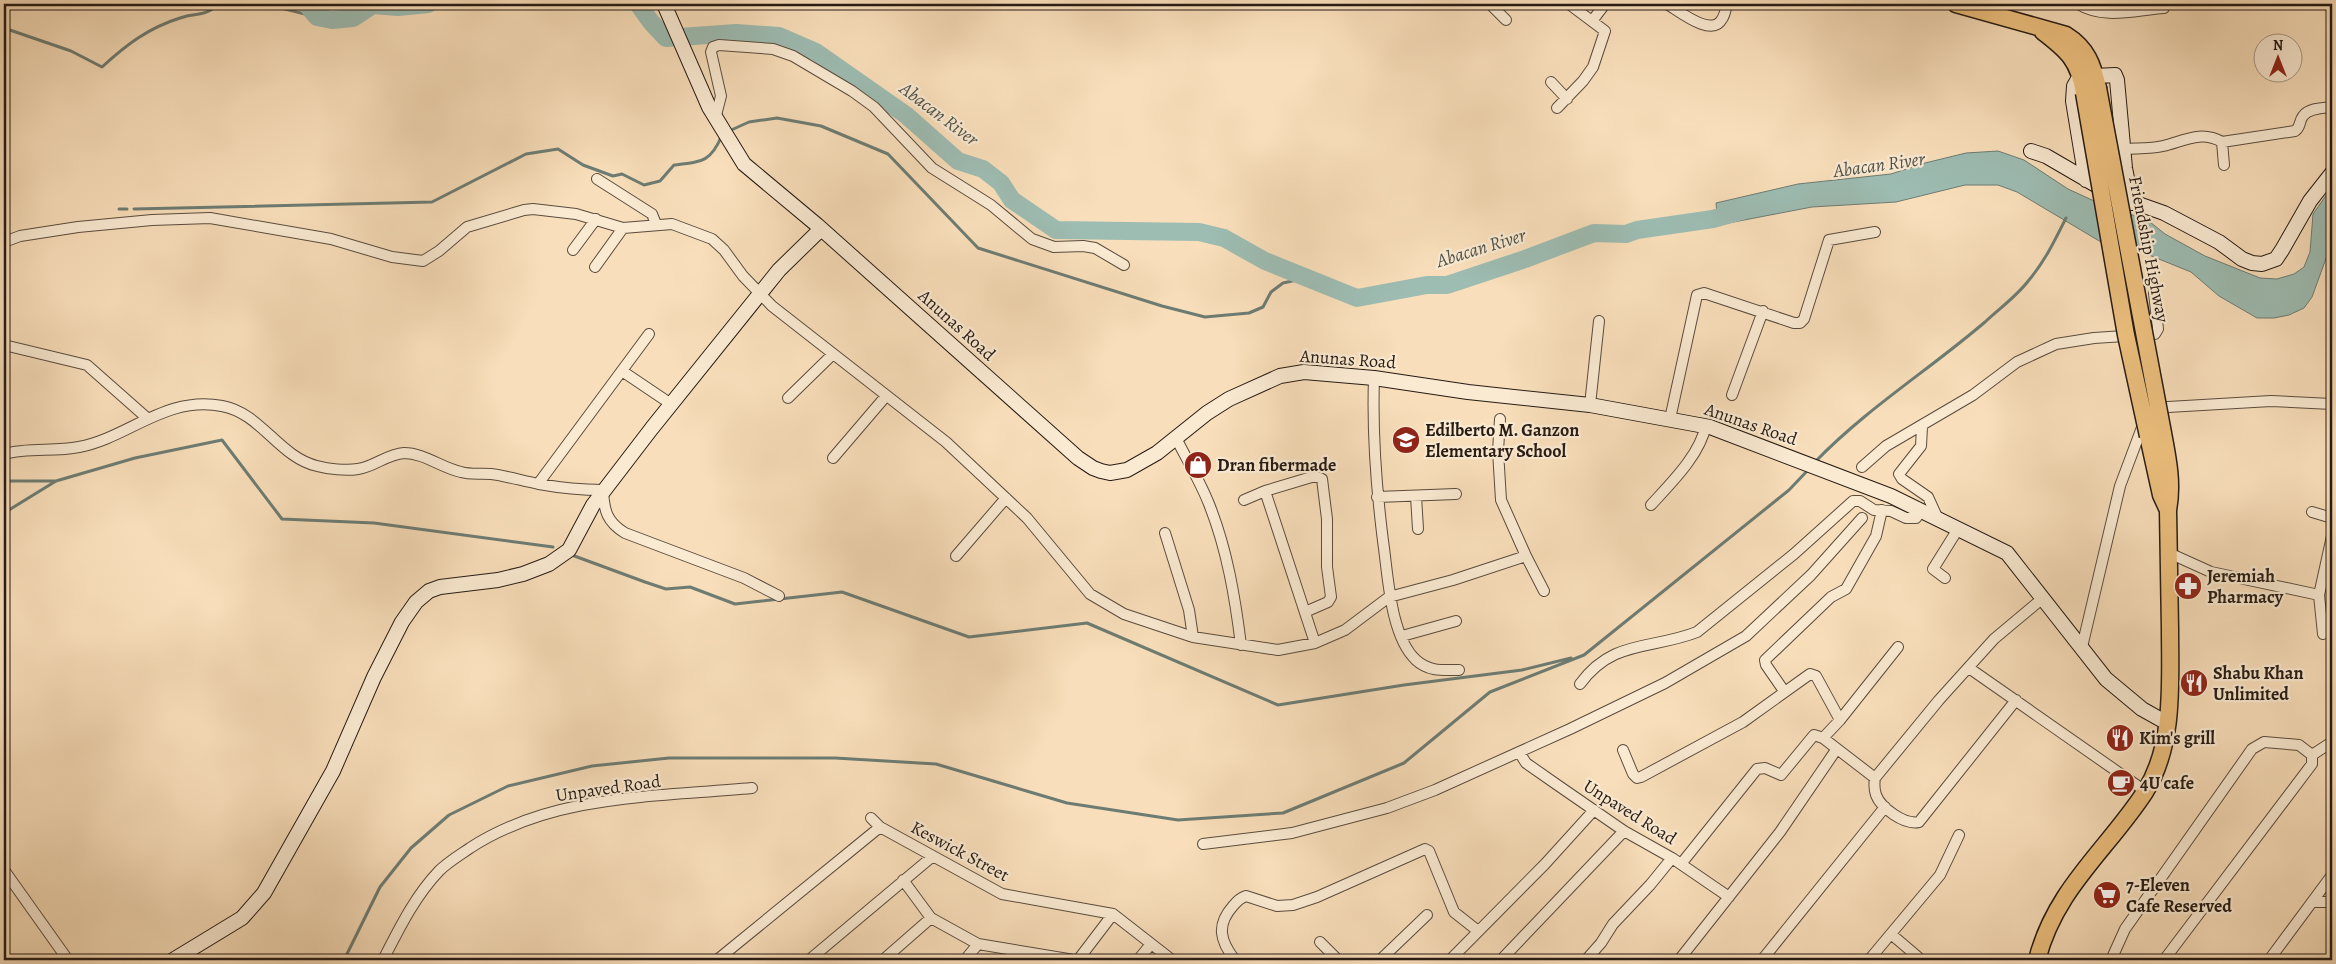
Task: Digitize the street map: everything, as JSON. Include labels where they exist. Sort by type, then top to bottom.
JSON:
[{"type":"main road","name":"Friendship Highway","points":[[1956,4],[2066,35],[2076,41],[2092,62],[2090,82],[2126,335],[2156,434],[2162,495],[2168,510],[2170,679],[2167,723],[2161,757],[2145,791],[2065,895],[2048,930],[2037,960]]},
{"type":"street","points":[[1490,4],[1506,20]]},
{"type":"street","points":[[1557,108],[1583,81],[1592,67],[1605,32],[1569,4]]},
{"type":"street","points":[[1592,22],[1605,4]]},
{"type":"street","points":[[1667,4],[1701,24],[1709,26],[1716,25],[1722,20],[1727,4]]},
{"type":"street","points":[[2078,4],[2090,11],[2104,14],[2164,8]]},
{"type":"street","name":"Anunas Road","points":[[665,5],[688,62],[716,121],[744,164],[821,229],[1078,458],[1093,468],[1110,473],[1127,470],[1145,461],[1207,413],[1229,399],[1280,376],[1304,372],[1374,378],[1468,392],[1590,405],[1708,426],[1901,501],[2007,553],[2082,646],[2106,679],[2142,710],[2167,723]]},
{"type":"street","points":[[716,121],[721,96],[710,52],[713,47],[719,45],[772,50],[793,56],[852,91],[874,107],[932,168],[991,206],[1032,239],[1054,247],[1083,246],[1095,248],[1124,265]]},
{"type":"street","points":[[2086,180],[2073,101],[2074,86],[2111,74],[2115,75],[2132,203]]},
{"type":"street","points":[[1551,82],[1567,98]]},
{"type":"street","points":[[2222,142],[2295,131],[2299,129],[2304,115],[2311,110],[2332,107]]},
{"type":"street","points":[[2124,149],[2162,146],[2187,137],[2216,137],[2222,142],[2224,165]]},
{"type":"street","points":[[2031,151],[2046,156],[2113,195],[2164,213],[2219,242],[2252,263],[2262,264],[2276,258],[2310,201],[2332,172]]},
{"type":"street","points":[[597,179],[652,214],[656,224]]},
{"type":"street","points":[[4,242],[20,236],[78,227],[182,218],[217,219],[331,239],[392,257],[423,261],[431,258],[467,227],[516,212],[533,209],[559,211],[596,219],[623,228],[656,224],[681,227],[712,239],[724,250],[732,263],[760,294],[784,317],[946,442],[1027,518],[1090,594],[1124,614],[1193,637],[1278,650],[1314,643],[1345,630],[1389,597],[1453,580],[1526,556]]},
{"type":"street","points":[[573,250],[596,219]]},
{"type":"street","points":[[595,267],[623,228]]},
{"type":"street","points":[[173,960],[237,921],[264,893],[333,771],[374,677],[402,622],[416,602],[429,591],[510,578],[537,569],[560,558],[575,542],[593,505],[603,490],[671,404],[789,260],[821,229]]},
{"type":"street","points":[[1670,419],[1698,295],[1704,293],[1794,323],[1801,323],[1830,240],[1849,235],[1875,232]]},
{"type":"street","points":[[1862,467],[1886,446],[1922,427],[1973,395],[2017,362],[2056,344],[2094,338],[2155,334],[2158,329],[2154,293]]},
{"type":"street","points":[[1732,395],[1763,312]]},
{"type":"street","points":[[1590,405],[1599,321]]},
{"type":"street","points":[[538,484],[649,334]]},
{"type":"street","points":[[4,345],[87,365],[147,418]]},
{"type":"street","points":[[788,398],[832,355]]},
{"type":"street","points":[[622,371],[671,404]]},
{"type":"street","points":[[1374,378],[1373,438],[1377,498],[1389,597],[1407,648],[1416,660],[1424,666],[1435,670],[1459,670]]},
{"type":"street","points":[[833,458],[886,396]]},
{"type":"street","points":[[2082,646],[2120,486],[2145,420],[2152,413],[2168,407],[2271,402],[2332,404]]},
{"type":"street","points":[[4,454],[87,445],[147,418],[174,409],[205,405],[222,406],[236,410],[254,422],[299,460],[317,466],[358,469],[387,457],[404,453],[424,457],[440,466],[465,473],[491,474],[574,490],[603,490]]},
{"type":"street","points":[[1500,419],[1498,451],[1502,500],[1526,556],[1544,591]]},
{"type":"street","points":[[1651,505],[1695,450],[1708,426]]},
{"type":"street","points":[[1922,427],[1921,446],[1899,474],[1902,479],[1928,496],[1938,519]]},
{"type":"street","points":[[1176,438],[1208,502],[1217,527],[1233,584],[1241,645]]},
{"type":"street","points":[[1244,500],[1316,476],[1322,479],[1327,519],[1327,567],[1331,597],[1328,602],[1305,612]]},
{"type":"street","points":[[603,490],[604,511],[611,522],[621,530],[744,578],[779,596]]},
{"type":"street","points":[[1265,492],[1314,643]]},
{"type":"street","points":[[1377,498],[1456,494]]},
{"type":"street","points":[[1416,496],[1418,529]]},
{"type":"street","points":[[956,556],[1006,498]]},
{"type":"street","points":[[1580,684],[1591,670],[1609,656],[1654,642],[1678,640],[1697,632],[1794,554],[1851,502],[1858,500],[1874,510],[1882,510],[1912,518],[1918,516],[1921,511]]},
{"type":"street","points":[[1784,692],[1764,660],[1830,597],[1846,589],[1876,536],[1882,510]]},
{"type":"street","points":[[2312,512],[2332,518]]},
{"type":"street","points":[[1203,844],[1292,833],[1387,808],[1435,790],[1570,729],[1665,683],[1746,636],[1811,575],[1862,518]]},
{"type":"street","points":[[1945,578],[1934,569],[1958,529]]},
{"type":"street","points":[[1165,533],[1189,610],[1193,637]]},
{"type":"street","points":[[2323,634],[2319,595],[2332,536]]},
{"type":"street","points":[[2169,553],[2212,572],[2319,595]]},
{"type":"street","points":[[2016,700],[1919,822],[1908,823],[1885,807],[1877,797],[1874,790],[1875,778],[1939,700],[1994,639],[2043,598]]},
{"type":"street","points":[[1402,636],[1456,621]]},
{"type":"street","points":[[1823,738],[1840,720],[1898,647]]},
{"type":"street","points":[[1969,668],[2145,791]]},
{"type":"street","points":[[1622,750],[1633,774],[1637,778],[1641,777],[1743,722],[1810,674],[1816,676],[1840,720]]},
{"type":"street","points":[[1681,864],[1757,769],[1765,768],[1781,775],[1814,736],[1823,738],[1836,750],[1875,778]]},
{"type":"street","points":[[2111,960],[2125,929],[2252,749],[2264,742],[2299,744],[2312,755],[2312,764],[2164,960]]},
{"type":"street","points":[[2312,755],[2332,742]]},
{"type":"street","points":[[1679,960],[1780,832],[1836,750]]},
{"type":"street","name":"Unpaved Road","points":[[1519,752],[1526,763],[1624,831],[1672,858],[1729,897]]},
{"type":"street","name":"Unpaved Road","points":[[383,960],[422,891],[440,870],[487,837],[512,824],[554,811],[594,802],[752,788]]},
{"type":"street","points":[[1762,960],[1885,807]]},
{"type":"street","points":[[1450,960],[1545,864],[1594,810]]},
{"type":"street","name":"Keswick Street","points":[[871,818],[880,827],[1002,894],[1113,914],[1172,960]]},
{"type":"street","points":[[717,960],[880,827]]},
{"type":"street","points":[[1501,960],[1624,831]]},
{"type":"street","points":[[1869,960],[1940,875],[1959,835]]},
{"type":"street","points":[[1235,960],[1222,939],[1221,927],[1229,910],[1242,897],[1246,896],[1277,906],[1293,905],[1317,897],[1425,849],[1429,851],[1454,912],[1478,931]]},
{"type":"street","points":[[809,960],[933,856]]},
{"type":"street","points":[[1586,960],[1601,943],[1613,924],[1650,885],[1672,858]]},
{"type":"street","points":[[4,870],[68,960]]},
{"type":"street","points":[[2269,960],[2332,875]]},
{"type":"street","points":[[903,880],[931,918],[978,944],[1024,956],[1074,960]]},
{"type":"street","points":[[2312,902],[2332,902]]},
{"type":"street","points":[[1078,960],[1113,914]]},
{"type":"street","points":[[1380,960],[1427,915]]},
{"type":"street","points":[[883,960],[931,918]]},
{"type":"street","points":[[1891,934],[1918,957],[1919,960]]},
{"type":"street","points":[[1320,942],[1338,960]]},
{"type":"street","points":[[966,960],[978,944]]},
{"type":"street","points":[[1138,960],[1151,944]]},
{"type":"water","points":[[1998,151],[2024,160],[2068,189],[2116,211],[2145,218],[2165,234],[2205,256],[2260,278],[2277,279],[2294,274],[2304,267],[2310,252],[2313,214],[2332,187],[2332,242],[2312,297],[2304,308],[2289,315],[2274,318],[2257,318],[2219,296],[2191,272],[2144,253],[2101,242],[2017,192],[1998,185],[1965,185],[1896,202],[1812,207],[1718,225],[1716,203],[1798,184],[1891,174],[1966,153]]},
{"type":"waterway","points":[[4,28],[71,51],[102,67],[129,44],[148,32],[168,22],[204,13],[219,4]]},
{"type":"waterway","points":[[265,4],[317,17]]},
{"type":"waterway","name":"Abacan River","points":[[306,4],[317,17],[332,20],[353,18],[373,5],[398,7],[428,4]]},
{"type":"waterway","name":"Abacan River","points":[[638,4],[666,38],[736,33],[779,36],[816,52],[906,115],[958,161],[983,169],[1001,183],[1012,200],[1056,230],[1199,232],[1224,238],[1265,261],[1357,298],[1427,285],[1447,285],[1525,259],[1594,233],[1626,234],[1637,230],[1713,219],[1741,211]]},
{"type":"waterway","points":[[729,131],[749,122],[777,118],[821,126],[888,154],[978,248],[1162,306],[1205,317],[1249,313],[1263,307],[1271,292],[1283,283],[1306,278]]},
{"type":"waterway","points":[[134,209],[432,202],[526,154],[558,149],[583,165],[613,176],[622,174],[644,185],[660,181],[674,165],[692,163],[709,156],[714,151],[722,135]]},
{"type":"waterway","points":[[119,209],[127,209]]},
{"type":"waterway","points":[[1815,462],[1876,407],[1964,340],[2014,297],[2040,265],[2066,218]]},
{"type":"waterway","points":[[4,513],[56,481],[135,458],[222,440],[282,519],[374,523],[553,547]]},
{"type":"waterway","points":[[344,960],[380,887],[411,848],[449,815],[508,786],[592,766],[669,758],[835,758],[936,764],[1067,803],[1178,820],[1283,813],[1404,763],[1490,692],[1584,655],[1789,490],[1809,469]]},
{"type":"waterway","points":[[4,481],[56,481]]},
{"type":"waterway","points":[[569,554],[666,589],[690,587],[735,604],[842,592],[969,637],[1087,623],[1278,705],[1404,685],[1522,670],[1571,658]]},
{"type":"place","name":"Edilberto M. Ganzon Elementary School","points":[[1406,440]]},
{"type":"place","name":"Dran fibermade","points":[[1198,465]]},
{"type":"place","name":"Jeremiah Pharmacy","points":[[2188,586]]},
{"type":"place","name":"Shabu Khan Unlimited","points":[[2194,683]]},
{"type":"place","name":"Kim's grill","points":[[2120,738]]},
{"type":"place","name":"4U cafe","points":[[2121,783]]},
{"type":"place","name":"7-Eleven Cafe Reserved","points":[[2107,895]]}]
